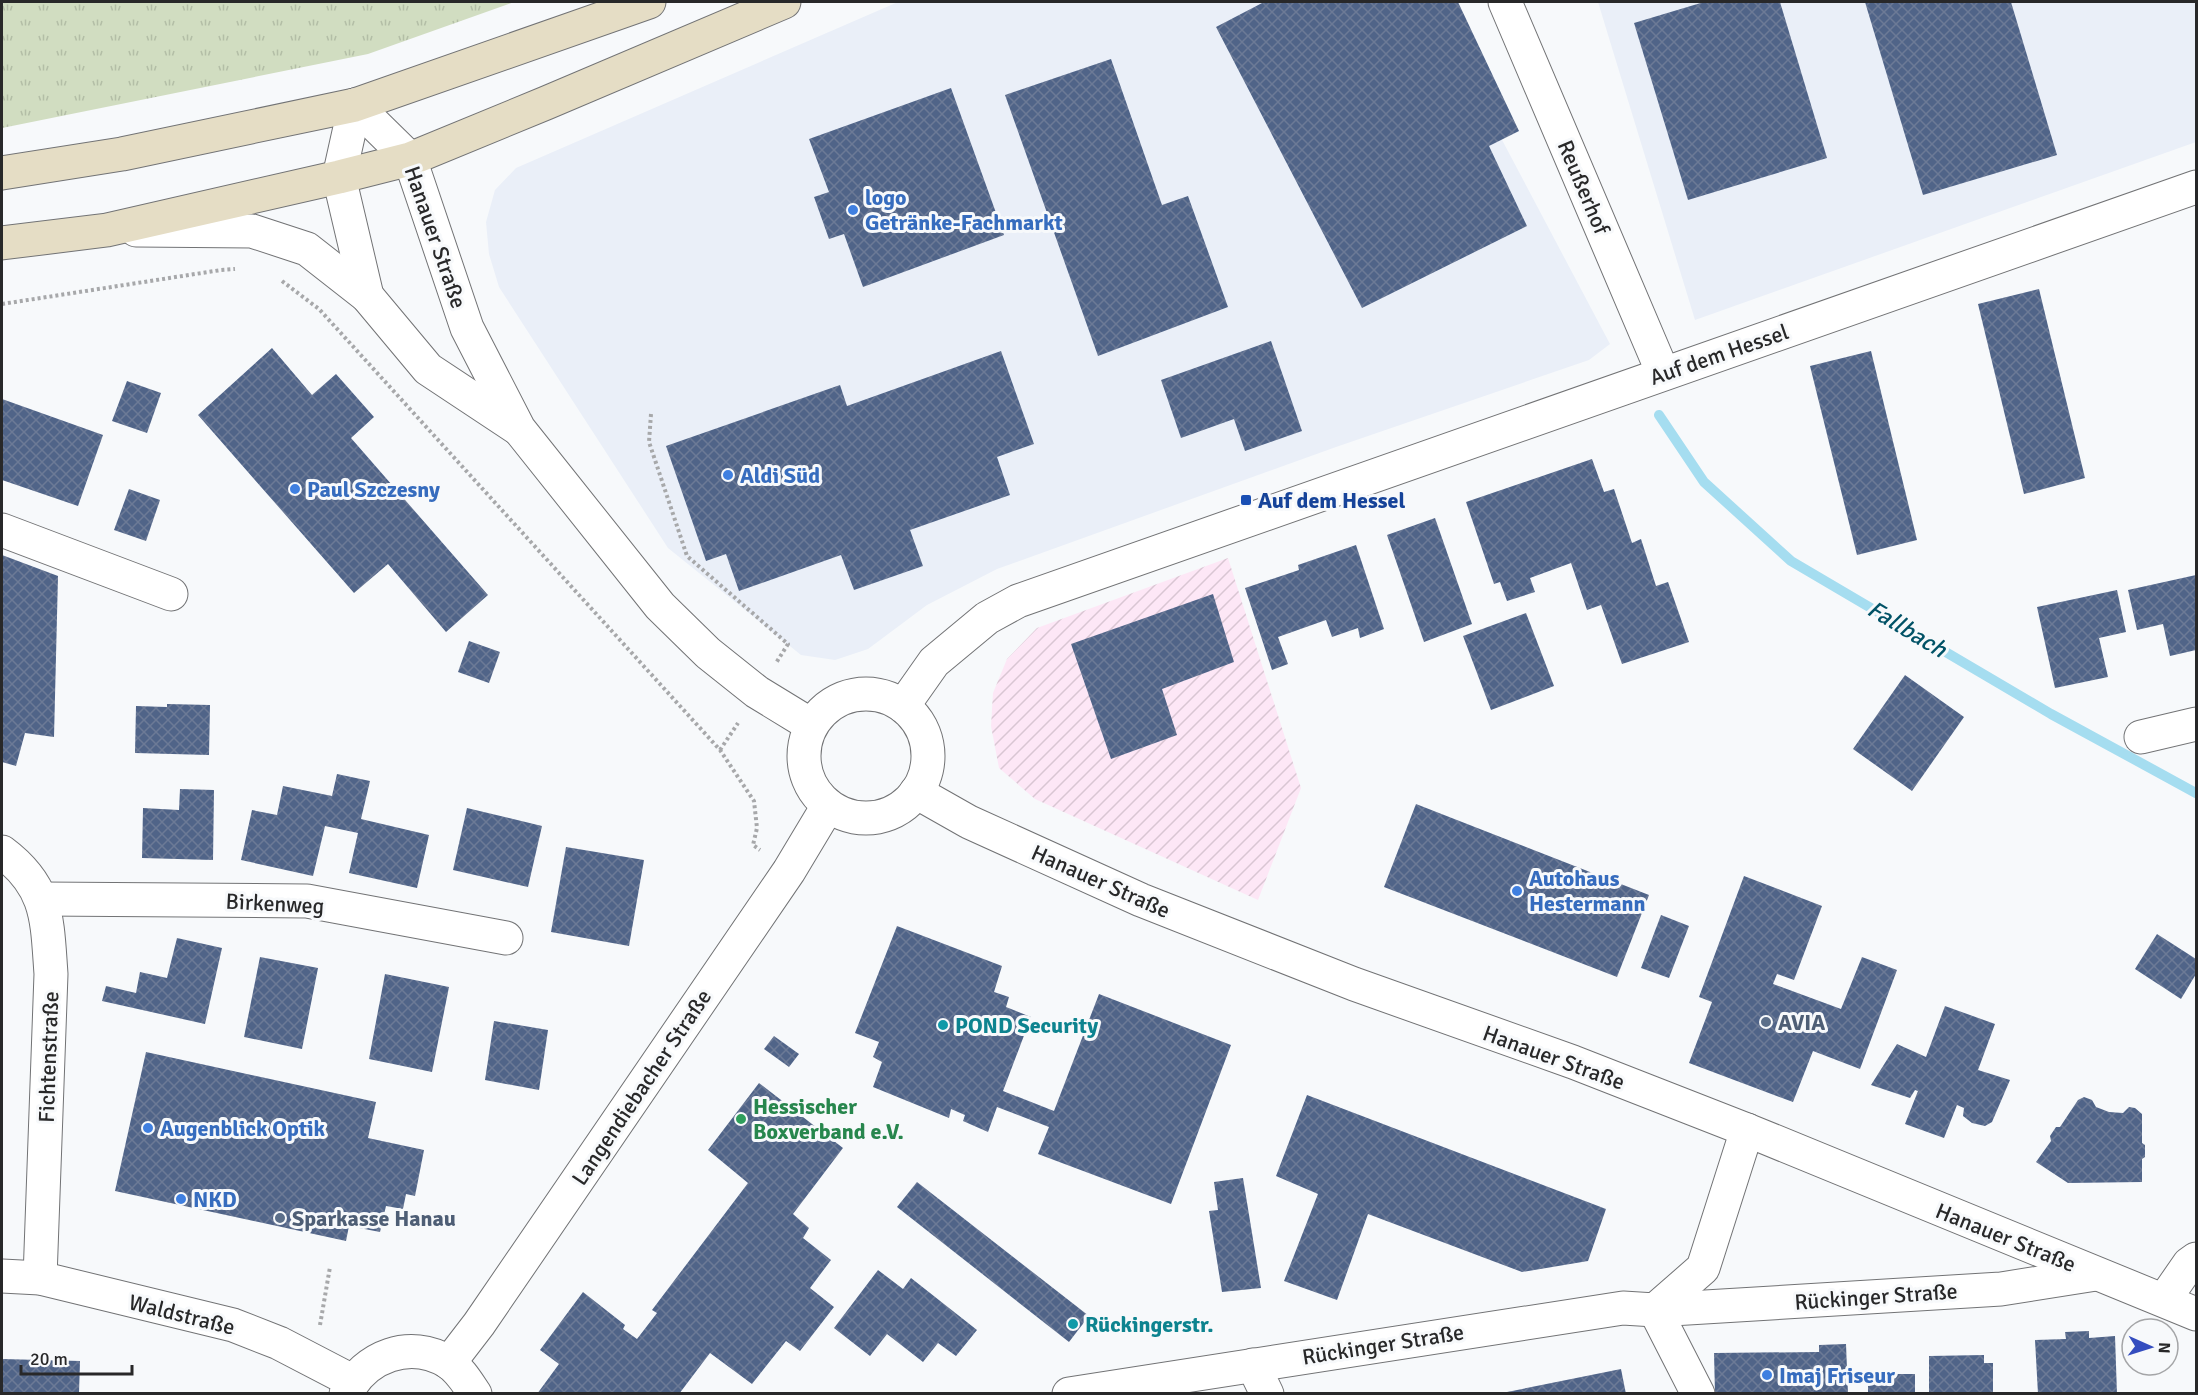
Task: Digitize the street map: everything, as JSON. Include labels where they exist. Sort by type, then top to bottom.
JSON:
[{"type":"main road","points":[[2,173],[122,154],[356,105],[649,2]]},
{"type":"main road","points":[[2,243],[107,230],[410,159],[546,104],[784,2]]},
{"type":"street","name":"Reußerhof","points":[[1505,2],[1663,373]]},
{"type":"street","name":"Hanauer Straße","points":[[356,105],[410,159],[467,328],[519,429],[660,606],[708,653],[758,692],[811,725]]},
{"type":"street","name":"Hanauer Straße","points":[[356,105],[339,177],[367,297]]},
{"type":"street","name":"Auf dem Hessel","points":[[903,706],[934,662],[987,618],[1018,601],[2196,187]]},
{"type":"street","name":"Hanauer Straße","points":[[107,230],[252,231],[307,249],[367,297],[428,369],[519,429]]},
{"type":"street","points":[[2,530],[171,594]]},
{"type":"street","points":[[863,693],[884,696],[903,706],[915,717],[923,731],[927,746],[928,762],[924,778],[916,792],[903,807],[885,816],[865,819],[845,815],[828,806],[815,793],[807,777],[803,760],[804,742],[811,725],[825,709],[843,698],[863,693]]},
{"type":"street","points":[[2141,737],[2196,724]]},
{"type":"street","name":"Hanauer Straße","points":[[916,792],[969,822],[1142,900],[1354,984],[1573,1062],[1747,1130],[2196,1313]]},
{"type":"street","name":"Langendiebacher Straße","points":[[449,1363],[479,1324],[789,871],[828,806]]},
{"type":"street","name":"Fichtenstraße","points":[[2,852],[15,862],[42,899],[51,974],[40,1278]]},
{"type":"street","name":"Birkenweg","points":[[42,899],[307,901],[506,938]]},
{"type":"street","points":[[1698,1394],[1655,1310],[1703,1268],[1747,1130]]},
{"type":"street","points":[[2164,1300],[2189,1264],[2196,1259]]},
{"type":"street","name":"Rückinger Straße","points":[[1069,1394],[1260,1379],[1623,1308],[1655,1310],[2001,1289],[2096,1274]]},
{"type":"street","name":"Waldstraße","points":[[2,1276],[40,1278],[233,1325],[279,1343],[349,1387]]},
{"type":"street","points":[[349,1387],[365,1368],[380,1358],[397,1353],[415,1352],[433,1355],[449,1363],[465,1377],[475,1394]]},
{"type":"path","points":[[2,304],[240,269]]},
{"type":"path","points":[[278,279],[319,309],[720,750],[754,801],[757,828],[753,845],[789,871]]},
{"type":"path","points":[[651,414],[649,442],[687,556],[788,644]]},
{"type":"path","points":[[322,1312],[330,1267]]},
{"type":"shaded area","points":[[898,2],[1429,2],[1610,344],[1589,360],[1336,447],[997,569],[927,605],[868,649],[835,660],[801,655],[668,548],[499,287],[489,254],[486,222],[495,190],[516,168]]},
{"type":"shaded area","points":[[1598,2],[2196,2],[2196,142],[1695,320]]},
{"type":"shaded area","points":[[1228,558],[1301,788],[1258,900],[1035,799],[999,768],[991,726],[993,693],[1007,659],[1037,628]]},
{"type":"green space","points":[[2,2],[514,2],[368,54],[2,128]]},
{"type":"building","points":[[1264,2],[1458,2],[1519,131],[1489,146],[1527,226],[1362,308],[1216,27]]},
{"type":"building","points":[[1704,2],[1780,2],[1827,158],[1688,200],[1634,23]]},
{"type":"building","points":[[1865,2],[2011,2],[2057,155],[1923,195]]},
{"type":"building","points":[[1111,59],[1162,205],[1188,196],[1228,307],[1098,356],[1005,95]]},
{"type":"building","points":[[951,88],[1004,235],[863,287],[844,234],[829,239],[814,197],[829,192],[809,139]]},
{"type":"building","points":[[2039,289],[2085,478],[2024,494],[1978,304]]},
{"type":"building","points":[[1271,341],[1302,431],[1245,451],[1234,419],[1181,438],[1161,380]]},
{"type":"building","points":[[272,348],[312,395],[336,374],[374,417],[351,438],[488,595],[446,632],[388,564],[354,593],[198,415]]},
{"type":"building","points":[[1001,351],[1034,444],[997,457],[1010,495],[910,530],[923,566],[854,590],[841,555],[739,591],[726,554],[706,561],[666,446],[840,385],[847,406]]},
{"type":"building","points":[[1871,351],[1917,540],[1857,555],[1810,366]]},
{"type":"building","points":[[127,381],[161,393],[147,433],[112,421]]},
{"type":"building","points":[[2,399],[103,435],[78,506],[2,480]]},
{"type":"building","points":[[1592,459],[1604,492],[1614,489],[1632,543],[1641,539],[1656,586],[1668,582],[1689,642],[1622,664],[1601,605],[1587,610],[1571,563],[1530,578],[1535,592],[1507,601],[1500,582],[1494,584],[1466,502]]},
{"type":"building","points":[[129,489],[160,500],[146,541],[114,530]]},
{"type":"building","points":[[1435,518],[1472,624],[1424,642],[1387,535]]},
{"type":"building","points":[[1356,545],[1384,629],[1360,638],[1358,628],[1332,637],[1326,620],[1278,637],[1288,664],[1272,670],[1245,588],[1299,570],[1298,565]]},
{"type":"building","points":[[2,555],[58,576],[54,737],[25,733],[16,766],[2,762]]},
{"type":"building","points":[[2196,575],[2196,650],[2170,656],[2163,624],[2137,630],[2128,590]]},
{"type":"building","points":[[2117,590],[2126,632],[2099,638],[2108,677],[2055,688],[2037,607]]},
{"type":"building","points":[[1213,594],[1234,662],[1162,689],[1177,735],[1111,759],[1071,644]]},
{"type":"building","points":[[1526,613],[1554,686],[1491,710],[1463,636]]},
{"type":"building","points":[[469,641],[500,652],[489,683],[458,672]]},
{"type":"building","points":[[1905,675],[1964,717],[1912,791],[1853,749]]},
{"type":"building","points":[[167,704],[210,705],[209,755],[135,753],[136,706],[167,707]]},
{"type":"building","points":[[337,774],[370,781],[361,819],[429,835],[417,888],[349,873],[358,833],[325,826],[313,876],[241,860],[252,810],[277,815],[283,786],[332,796]]},
{"type":"building","points":[[180,789],[214,790],[213,860],[142,858],[143,808],[179,810]]},
{"type":"building","name":"Autohaus Hestermann","points":[[1416,804],[1649,895],[1617,977],[1384,887]]},
{"type":"building","points":[[467,808],[542,826],[528,887],[453,870]]},
{"type":"building","points":[[566,847],[644,860],[629,946],[551,932]]},
{"type":"building","points":[[1744,876],[1822,906],[1794,980],[1777,974],[1773,984],[1841,1009],[1862,957],[1897,970],[1860,1069],[1813,1051],[1793,1102],[1689,1063],[1712,1002],[1699,997]]},
{"type":"building","points":[[1661,915],[1689,926],[1669,978],[1641,968]]},
{"type":"building","points":[[897,926],[1002,966],[994,992],[1009,997],[1006,1007],[1031,1017],[1003,1091],[1054,1111],[1099,994],[1231,1045],[1171,1204],[1038,1154],[1049,1127],[997,1107],[988,1132],[963,1121],[965,1115],[951,1109],[949,1118],[873,1087],[882,1062],[873,1057],[879,1042],[855,1033]]},
{"type":"building","points":[[2157,934],[2196,959],[2196,974],[2181,999],[2135,969]]},
{"type":"building","points":[[177,938],[222,948],[205,1024],[102,1001],[106,986],[136,993],[140,972],[167,978]]},
{"type":"building","points":[[260,957],[318,968],[302,1049],[244,1037]]},
{"type":"building","points":[[385,974],[449,987],[432,1072],[369,1059]]},
{"type":"building","points":[[1945,1006],[1995,1024],[1978,1070],[2010,1080],[1992,1122],[1985,1126],[1972,1123],[1963,1116],[1964,1108],[1957,1105],[1944,1138],[1905,1124],[1918,1091],[1915,1090],[1910,1098],[1871,1085],[1897,1044],[1926,1057]]},
{"type":"building","points":[[494,1021],[548,1030],[539,1090],[485,1080]]},
{"type":"building","points":[[774,1036],[799,1054],[789,1067],[764,1049]]},
{"type":"building","points":[[146,1052],[376,1102],[368,1138],[424,1150],[415,1196],[406,1194],[403,1209],[386,1206],[380,1232],[349,1226],[346,1241],[115,1191]]},
{"type":"building","points":[[759,1083],[843,1148],[793,1214],[809,1228],[803,1238],[831,1260],[810,1288],[834,1307],[800,1351],[786,1341],[752,1384],[710,1353],[679,1394],[537,1394],[559,1364],[540,1350],[583,1292],[625,1325],[623,1329],[637,1339],[657,1313],[652,1310],[748,1183],[708,1150]]},
{"type":"building","points":[[1307,1095],[1606,1209],[1588,1261],[1522,1272],[1368,1214],[1337,1300],[1284,1281],[1318,1194],[1276,1176]]},
{"type":"building","points":[[2084,1097],[2092,1100],[2096,1107],[2109,1112],[2123,1113],[2129,1107],[2135,1108],[2142,1114],[2142,1143],[2145,1145],[2145,1157],[2142,1159],[2142,1182],[2068,1183],[2036,1162],[2051,1141],[2050,1136],[2056,1127],[2060,1127],[2078,1100]]},
{"type":"building","points":[[1243,1178],[1261,1288],[1222,1292],[1209,1211],[1218,1210],[1214,1182]]},
{"type":"building","points":[[917,1182],[1089,1316],[1069,1342],[897,1207]]},
{"type":"building","points":[[878,1270],[903,1289],[911,1278],[977,1330],[956,1356],[938,1343],[923,1362],[887,1334],[870,1356],[834,1328]]},
{"type":"building","points":[[2089,1331],[2089,1338],[2115,1336],[2117,1394],[2038,1394],[2035,1340],[2066,1339],[2065,1332]]},
{"type":"building","points":[[1846,1344],[1848,1394],[1715,1394],[1714,1353],[1819,1352],[1819,1345]]},
{"type":"building","points":[[1984,1355],[1984,1363],[1993,1363],[1993,1394],[1929,1394],[1929,1356]]},
{"type":"building","points":[[2,1359],[80,1361],[79,1394],[2,1394]]},
{"type":"building","points":[[1621,1369],[1626,1394],[1507,1394],[1507,1392]]},
{"type":"building","points":[[1868,1374],[1915,1374],[1915,1394],[1868,1394]]},
{"type":"waterway","name":"Fallbach","points":[[1659,415],[1704,482],[1791,561],[2051,714],[2196,793]]},
{"type":"place","name":"logo Getränke-Fachmarkt","points":[[853,210]]},
{"type":"place","name":"Aldi Süd","points":[[728,475]]},
{"type":"place","name":"Paul Szczesny","points":[[295,489]]},
{"type":"place","name":"Auf dem Hessel","points":[[1246,500]]},
{"type":"place","name":"Autohaus Hestermann","points":[[1517,891]]},
{"type":"place","name":"AVIA","points":[[1766,1022]]},
{"type":"place","name":"POND Security","points":[[943,1025]]},
{"type":"place","name":"Hessischer Boxverband e.V.","points":[[741,1119]]},
{"type":"place","name":"Augenblick Optik","points":[[148,1128]]},
{"type":"place","name":"NKD","points":[[181,1199]]},
{"type":"place","name":"Sparkasse Hanau","points":[[280,1218]]},
{"type":"place","name":"Rückingerstr.","points":[[1073,1324]]},
{"type":"place","name":"Imaj Friseur","points":[[1767,1375]]}]
